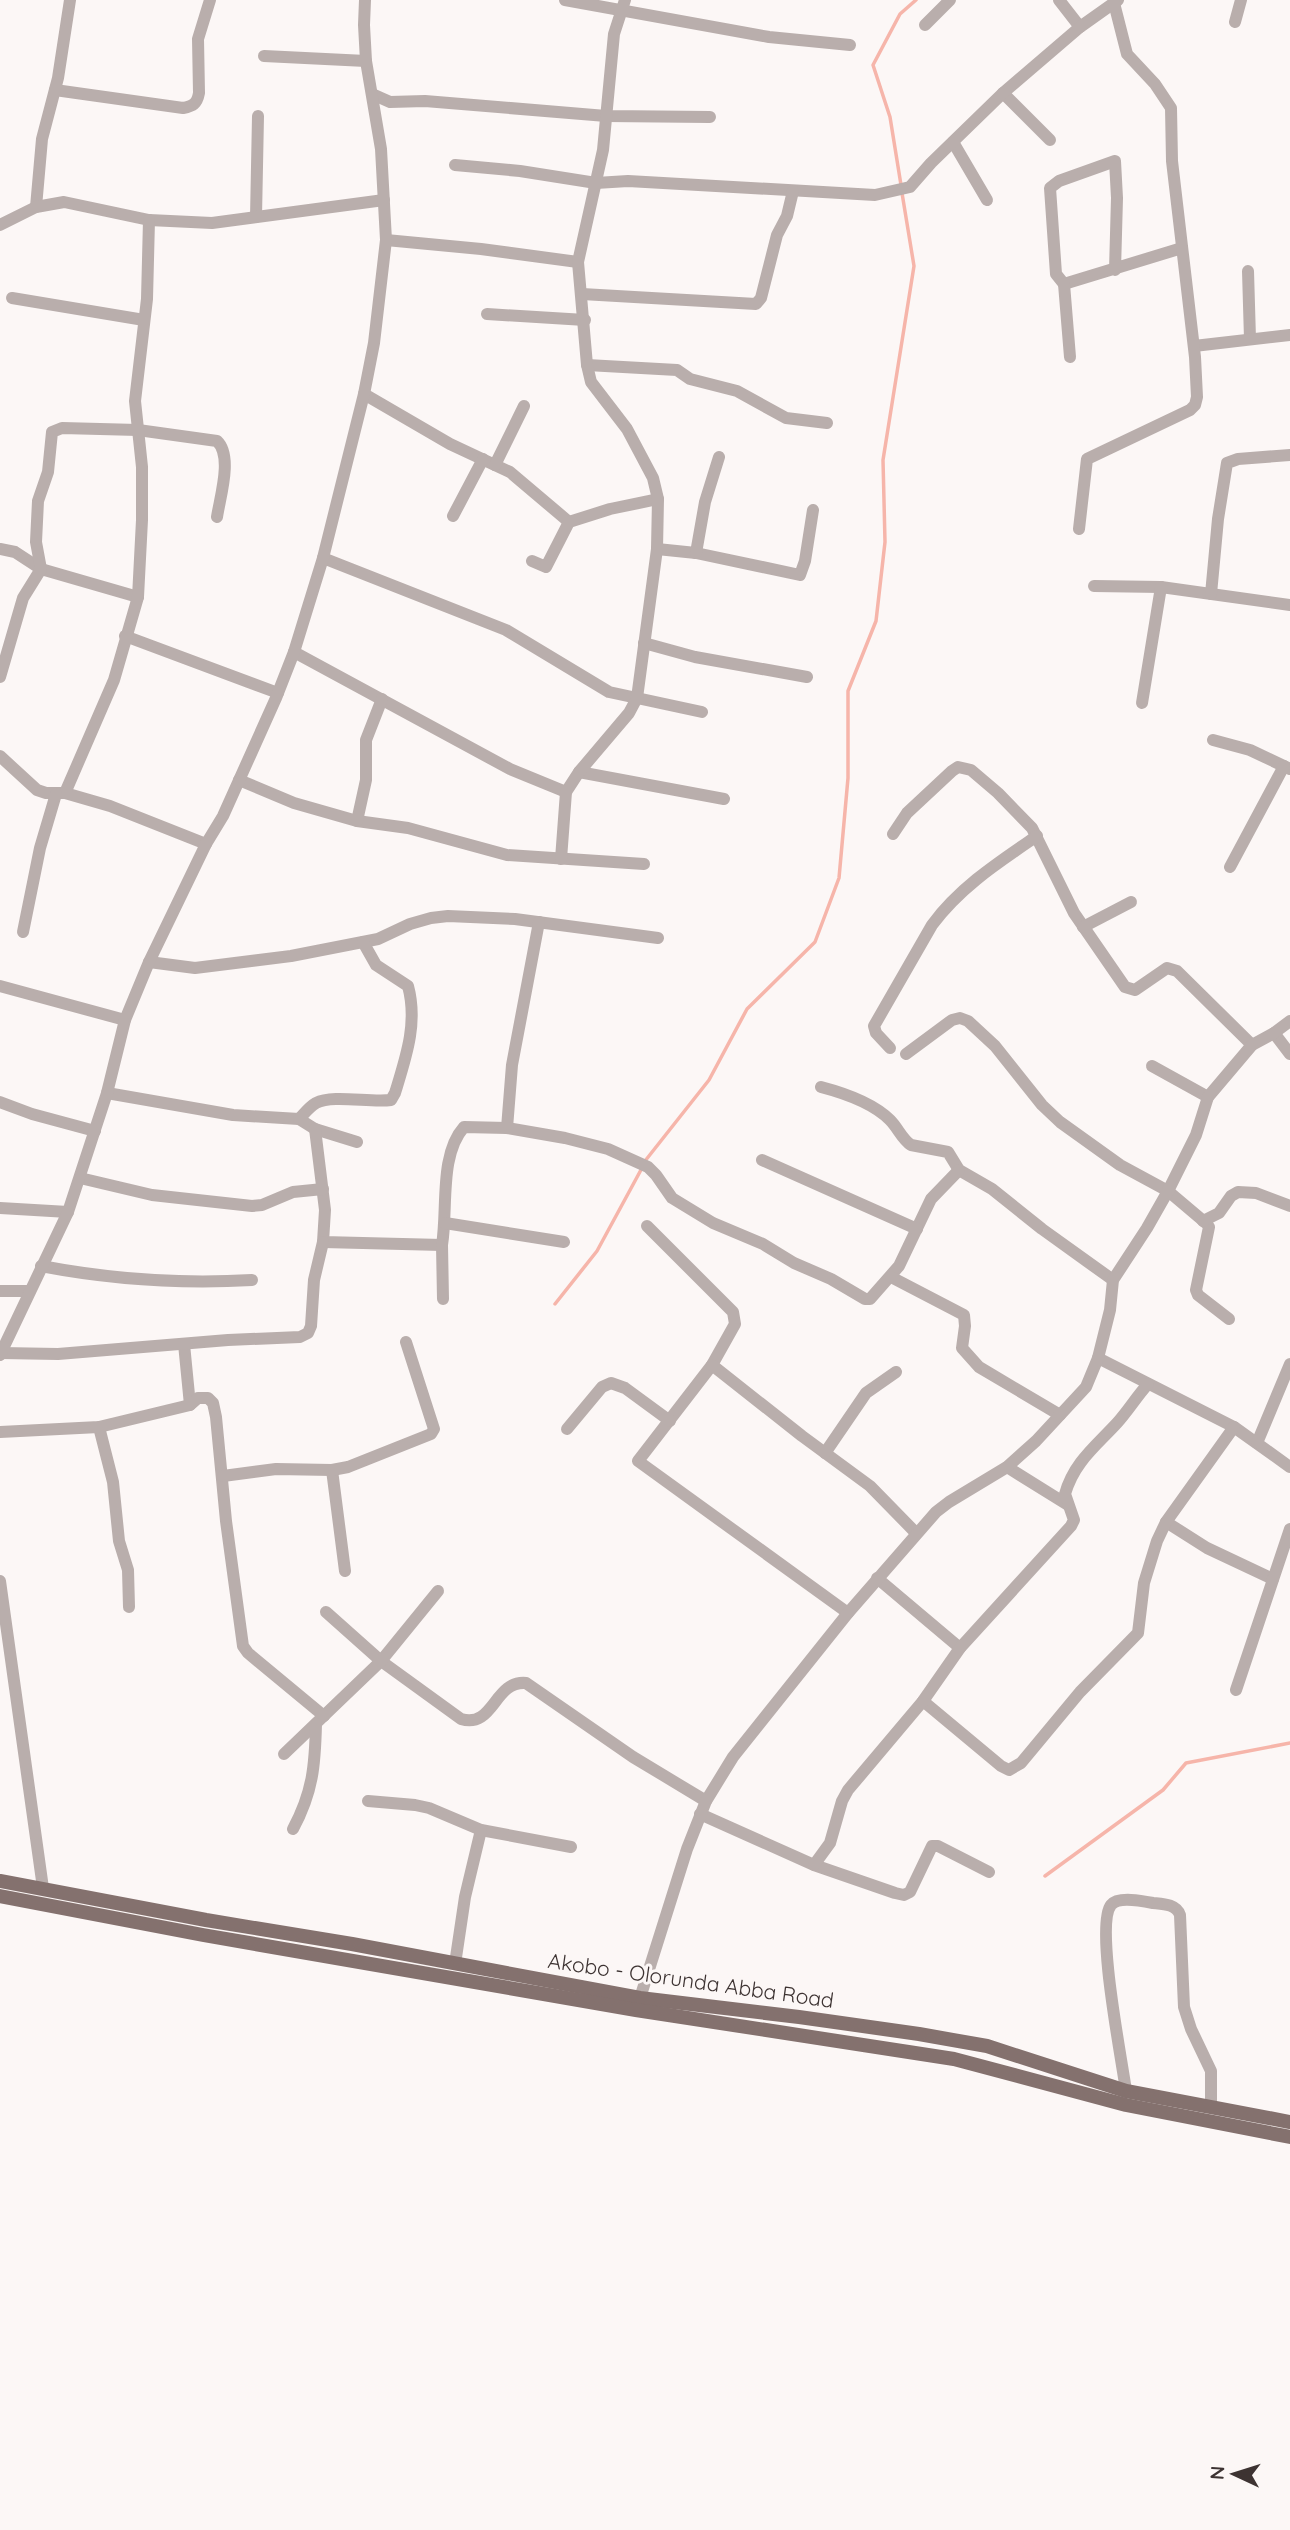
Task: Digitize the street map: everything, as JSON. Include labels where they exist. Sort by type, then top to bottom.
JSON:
[{"type":"main road","name":"Akobo - Olorunda Abba Road","points":[[0,1881],[640,1998],[799,2017],[987,2046],[1126,2091],[1290,2122]]},
{"type":"main road","name":"Akobo - Olorunda Abba Road","points":[[0,1896],[350,1961],[636,2010],[979,2064],[1126,2105],[1290,2137]]},
{"type":"main road","points":[[887,2049],[891,2031]]},
{"type":"street","points":[[36,207],[42,139],[55,90],[70,0]]},
{"type":"street","points":[[55,90],[183,108],[193,106],[198,101],[199,93],[198,39],[210,0]]},
{"type":"street","points":[[315,1129],[325,1210],[324,1242],[314,1280],[308,1333],[300,1337],[271,1340],[228,1340],[58,1354],[1,1354],[68,1212],[107,1093],[125,1020],[149,962],[206,844],[223,816],[278,693],[294,652],[323,558],[364,394],[374,343],[386,240],[382,149],[366,61],[365,0]]},
{"type":"street","points":[[565,0],[623,6],[769,37],[850,45]]},
{"type":"street","points":[[925,25],[950,0]]},
{"type":"street","points":[[1059,0],[1080,27]]},
{"type":"street","points":[[1235,22],[1241,0]]},
{"type":"street","points":[[455,165],[520,171],[596,183],[628,181],[876,195],[909,187],[1003,93],[1080,27],[1116,1],[1127,54],[1155,84],[1171,108],[1172,161],[1194,346],[1197,397],[1190,410],[1087,459],[1079,529]]},
{"type":"street","points":[[562,859],[566,792],[579,772],[629,713],[636,698],[656,549],[658,499],[653,478],[627,429],[591,382],[587,365],[578,262],[605,136],[614,34],[623,6]]},
{"type":"street","points":[[264,56],[366,61]]},
{"type":"street","points":[[1003,93],[1050,140]]},
{"type":"street","points":[[372,94],[390,102],[425,101],[606,116],[710,117]]},
{"type":"street","points":[[256,217],[258,117]]},
{"type":"street","points":[[953,142],[987,200]]},
{"type":"street","points":[[1070,357],[1064,284],[1056,274],[1050,188],[1059,181],[1115,161],[1115,270]]},
{"type":"street","points":[[582,294],[756,304],[761,298],[777,235],[787,216],[793,191]]},
{"type":"street","points":[[0,225],[36,207],[64,202],[149,220],[200,223],[384,201]]},
{"type":"street","points":[[23,932],[40,848],[61,793],[114,680],[138,597],[142,520],[135,401],[144,320],[149,220]]},
{"type":"street","points":[[386,240],[578,262]]},
{"type":"street","points":[[1064,284],[1182,248]]},
{"type":"street","points":[[1248,271],[1250,339]]},
{"type":"street","points":[[12,298],[144,320]]},
{"type":"street","points":[[487,314],[585,320]]},
{"type":"street","points":[[1194,346],[1290,335],[1290,349]]},
{"type":"street","points":[[587,365],[677,370],[690,379],[737,391],[786,418],[827,423]]},
{"type":"street","points":[[364,394],[450,444],[521,479],[542,501],[569,522]]},
{"type":"street","points":[[453,516],[524,406]]},
{"type":"street","points":[[0,677],[23,598],[41,569],[36,542],[38,501],[49,464],[52,432],[62,428],[138,430],[217,441],[224,447],[225,460],[217,517]]},
{"type":"street","points":[[1212,594],[1218,519],[1227,463],[1238,459],[1290,454]]},
{"type":"street","points":[[696,553],[705,502],[719,457]]},
{"type":"street","points":[[532,561],[546,566],[569,522],[610,509],[658,499]]},
{"type":"street","points":[[656,549],[696,553],[800,575],[813,510]]},
{"type":"street","points":[[0,549],[15,552],[41,569],[138,597]]},
{"type":"street","points":[[323,558],[506,630],[609,692],[702,712]]},
{"type":"street","points":[[1094,586],[1160,587],[1290,605]]},
{"type":"street","points":[[1142,703],[1160,587]]},
{"type":"street","points":[[125,636],[278,693]]},
{"type":"street","points":[[644,643],[695,657],[807,677]]},
{"type":"street","points":[[294,652],[510,769],[566,792]]},
{"type":"street","points":[[357,821],[366,780],[366,740],[382,699]]},
{"type":"street","points":[[1213,740],[1250,750],[1287,767],[1230,867]]},
{"type":"street","points":[[0,756],[37,790],[61,793],[110,806],[206,844]]},
{"type":"street","points":[[893,834],[906,813],[952,771],[964,767],[971,770],[998,793],[1037,836],[1083,927],[1125,987],[1135,990],[1167,968],[1177,971],[1251,1045]]},
{"type":"street","points":[[579,772],[724,799]]},
{"type":"street","points":[[239,780],[294,803],[357,821],[408,828],[508,855],[644,863]]},
{"type":"street","points":[[890,1048],[876,1033],[874,1026],[932,925],[942,911],[979,877],[1037,836]]},
{"type":"street","points":[[1083,927],[1131,902]]},
{"type":"street","points":[[149,962],[195,968],[219,967],[378,939],[410,924],[431,918],[477,916],[659,938]]},
{"type":"street","points":[[507,1128],[512,1065],[539,922]]},
{"type":"street","points":[[299,1119],[317,1102],[380,1102],[391,1100],[395,1093],[410,1042],[412,1004],[408,986],[376,965],[363,942]]},
{"type":"street","points":[[0,986],[125,1020]]},
{"type":"street","points":[[906,1054],[952,1020],[960,1018],[968,1021],[995,1046],[1042,1105],[1060,1122],[1121,1165],[1168,1191],[1209,1227],[1199,1272],[1198,1296],[1229,1319]]},
{"type":"street","points":[[640,1998],[700,1814],[733,1757],[916,1533],[948,1502],[1007,1467],[1086,1387],[1098,1358],[1110,1310],[1113,1280],[1168,1191],[1196,1135],[1208,1097],[1251,1045],[1290,1021]]},
{"type":"street","points":[[1274,1033],[1290,1054]]},
{"type":"street","points":[[1152,1066],[1208,1097]]},
{"type":"street","points":[[821,1087],[852,1097],[884,1115],[911,1146],[948,1152],[959,1170],[992,1189],[1113,1280]]},
{"type":"street","points":[[107,1093],[233,1115],[299,1119],[315,1129],[357,1142]]},
{"type":"street","points":[[0,1102],[95,1131]]},
{"type":"street","points":[[443,1299],[442,1245],[446,1223],[448,1169],[456,1136],[464,1127],[507,1128],[599,1145],[638,1163],[656,1175],[672,1198],[713,1223],[763,1244],[793,1263],[831,1279],[865,1299],[873,1297],[891,1277],[906,1255],[931,1199],[959,1170]]},
{"type":"street","points":[[762,1160],[917,1229]]},
{"type":"street","points":[[80,1178],[152,1195],[252,1206],[293,1192],[323,1189]]},
{"type":"street","points":[[1203,1221],[1219,1213],[1231,1196],[1238,1192],[1256,1193],[1290,1206]]},
{"type":"street","points":[[0,1208],[68,1212]]},
{"type":"street","points":[[446,1223],[564,1242]]},
{"type":"street","points":[[647,1226],[733,1312],[735,1324],[712,1365],[638,1461],[848,1613]]},
{"type":"street","points":[[324,1242],[442,1245]]},
{"type":"street","points":[[41,1266],[186,1281],[252,1280]]},
{"type":"street","points":[[891,1277],[964,1315],[962,1348],[979,1367],[1060,1415]]},
{"type":"street","points":[[0,1291],[28,1292]]},
{"type":"street","points":[[223,1476],[276,1469],[332,1470],[348,1467],[424,1439],[434,1429],[406,1342]]},
{"type":"street","points":[[184,1345],[190,1405]]},
{"type":"street","points":[[1098,1358],[1234,1427],[1290,1467]]},
{"type":"street","points":[[1257,1443],[1290,1364]]},
{"type":"street","points":[[712,1365],[870,1486],[916,1533]]},
{"type":"street","points":[[825,1452],[866,1394],[895,1372]]},
{"type":"street","points":[[567,1430],[601,1387],[611,1383],[625,1388],[670,1421]]},
{"type":"street","points":[[814,1865],[830,1843],[842,1801],[848,1790],[923,1701],[960,1647],[1071,1526],[1074,1520],[1065,1494],[1079,1464],[1148,1384]]},
{"type":"street","points":[[0,1432],[99,1427],[190,1405],[198,1398],[208,1398],[213,1403],[243,1646],[320,1720]]},
{"type":"street","points":[[99,1427],[113,1482],[119,1541],[128,1570],[129,1607]]},
{"type":"street","points":[[923,1701],[1001,1766],[1009,1770],[1015,1768],[1080,1692],[1138,1633],[1147,1568],[1167,1522],[1234,1427]]},
{"type":"street","points":[[1007,1467],[1068,1505]]},
{"type":"street","points":[[332,1470],[345,1570]]},
{"type":"street","points":[[1167,1522],[1207,1548],[1273,1579]]},
{"type":"street","points":[[1236,1690],[1290,1529]]},
{"type":"street","points":[[877,1578],[960,1647]]},
{"type":"street","points":[[0,1581],[43,1888]]},
{"type":"street","points":[[284,1754],[381,1661],[438,1591]]},
{"type":"street","points":[[326,1612],[381,1661],[461,1719],[471,1722],[479,1720],[509,1686],[516,1682],[526,1683],[633,1757],[706,1801]]},
{"type":"street","points":[[293,1829],[306,1806],[311,1788],[320,1720]]},
{"type":"street","points":[[368,1801],[429,1808],[481,1830],[571,1847]]},
{"type":"street","points":[[700,1814],[814,1865],[904,1895],[910,1892],[932,1846],[989,1872]]},
{"type":"street","points":[[454,1964],[465,1898],[481,1830]]},
{"type":"street","points":[[1126,2091],[1105,1924],[1111,1905],[1117,1901],[1173,1906],[1180,1914],[1184,2007],[1191,2029],[1211,2071],[1212,2107]]},
{"type":"waterway","points":[[901,185],[890,117],[873,65],[900,14],[916,0]]},
{"type":"waterway","points":[[645,1161],[709,1080],[747,1009],[815,942],[839,878],[848,778],[848,691],[876,621],[885,542],[883,460],[914,266],[902,193]]},
{"type":"waterway","points":[[555,1304],[597,1251],[642,1168]]},
{"type":"waterway","points":[[1045,1876],[1163,1790],[1186,1763],[1290,1743]]}]
